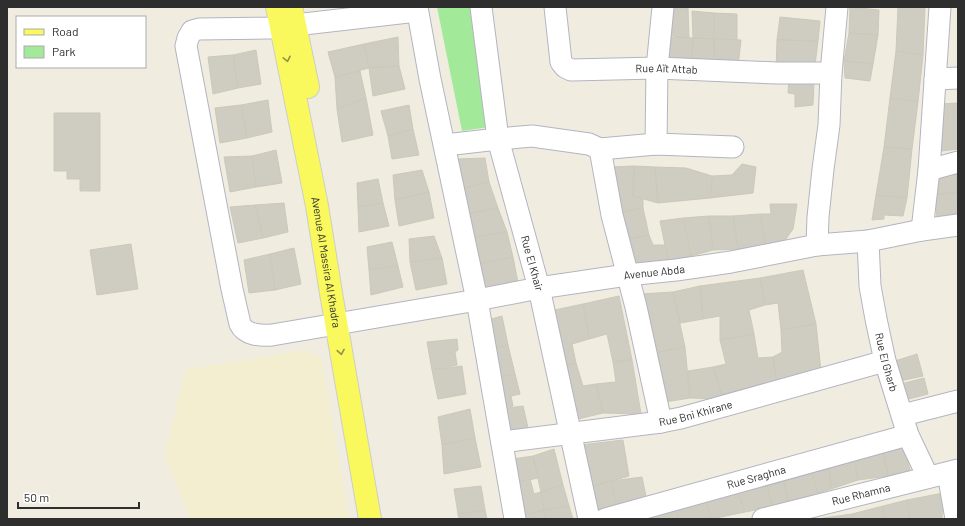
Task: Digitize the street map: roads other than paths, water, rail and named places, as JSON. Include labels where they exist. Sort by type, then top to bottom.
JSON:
[{"type":"main road","name":"Avenue Al Massira Al Khadra","points":[[286,16],[332,211],[343,323],[370,519]]},
{"type":"main road","name":"Avenue Al Massira Al Khadra","points":[[343,323],[384,519]]},
{"type":"street","name":"Rue El Khair","points":[[481,7],[498,138],[538,288],[589,519]]},
{"type":"street","name":"Rue Aït Attab","points":[[555,7],[561,62],[567,69],[571,70],[657,68],[777,73],[831,73]]},
{"type":"street","points":[[656,144],[657,68],[663,7]]},
{"type":"street","points":[[817,245],[821,183],[829,125],[831,73],[837,7]]},
{"type":"street","points":[[922,230],[929,170],[940,7]]},
{"type":"street","points":[[286,16],[417,9],[430,79],[477,300],[515,519]]},
{"type":"street","name":"Avenue Abda","points":[[286,16],[269,28],[199,29],[192,31],[186,46],[238,319],[242,328],[262,336],[477,300],[538,288],[731,262],[817,245],[868,241],[922,230],[958,225]]},
{"type":"street","points":[[935,79],[958,78]]},
{"type":"street","points":[[445,145],[522,136],[589,144],[600,149],[656,144],[733,147]]},
{"type":"street","points":[[600,149],[612,215],[636,307],[661,422]]},
{"type":"street","points":[[929,170],[958,162]]},
{"type":"street","name":"Rue El Gharb","points":[[868,241],[870,286],[885,361],[908,435],[928,477]]},
{"type":"street","name":"Rue Bni Khirane","points":[[502,442],[682,418],[885,361]]},
{"type":"street","points":[[903,415],[958,401]]},
{"type":"street","name":"Rue Sraghna","points":[[605,519],[908,435]]},
{"type":"street","points":[[953,472],[956,519]]},
{"type":"street","name":"Rue Rhamna","points":[[763,519],[953,472]]}]
